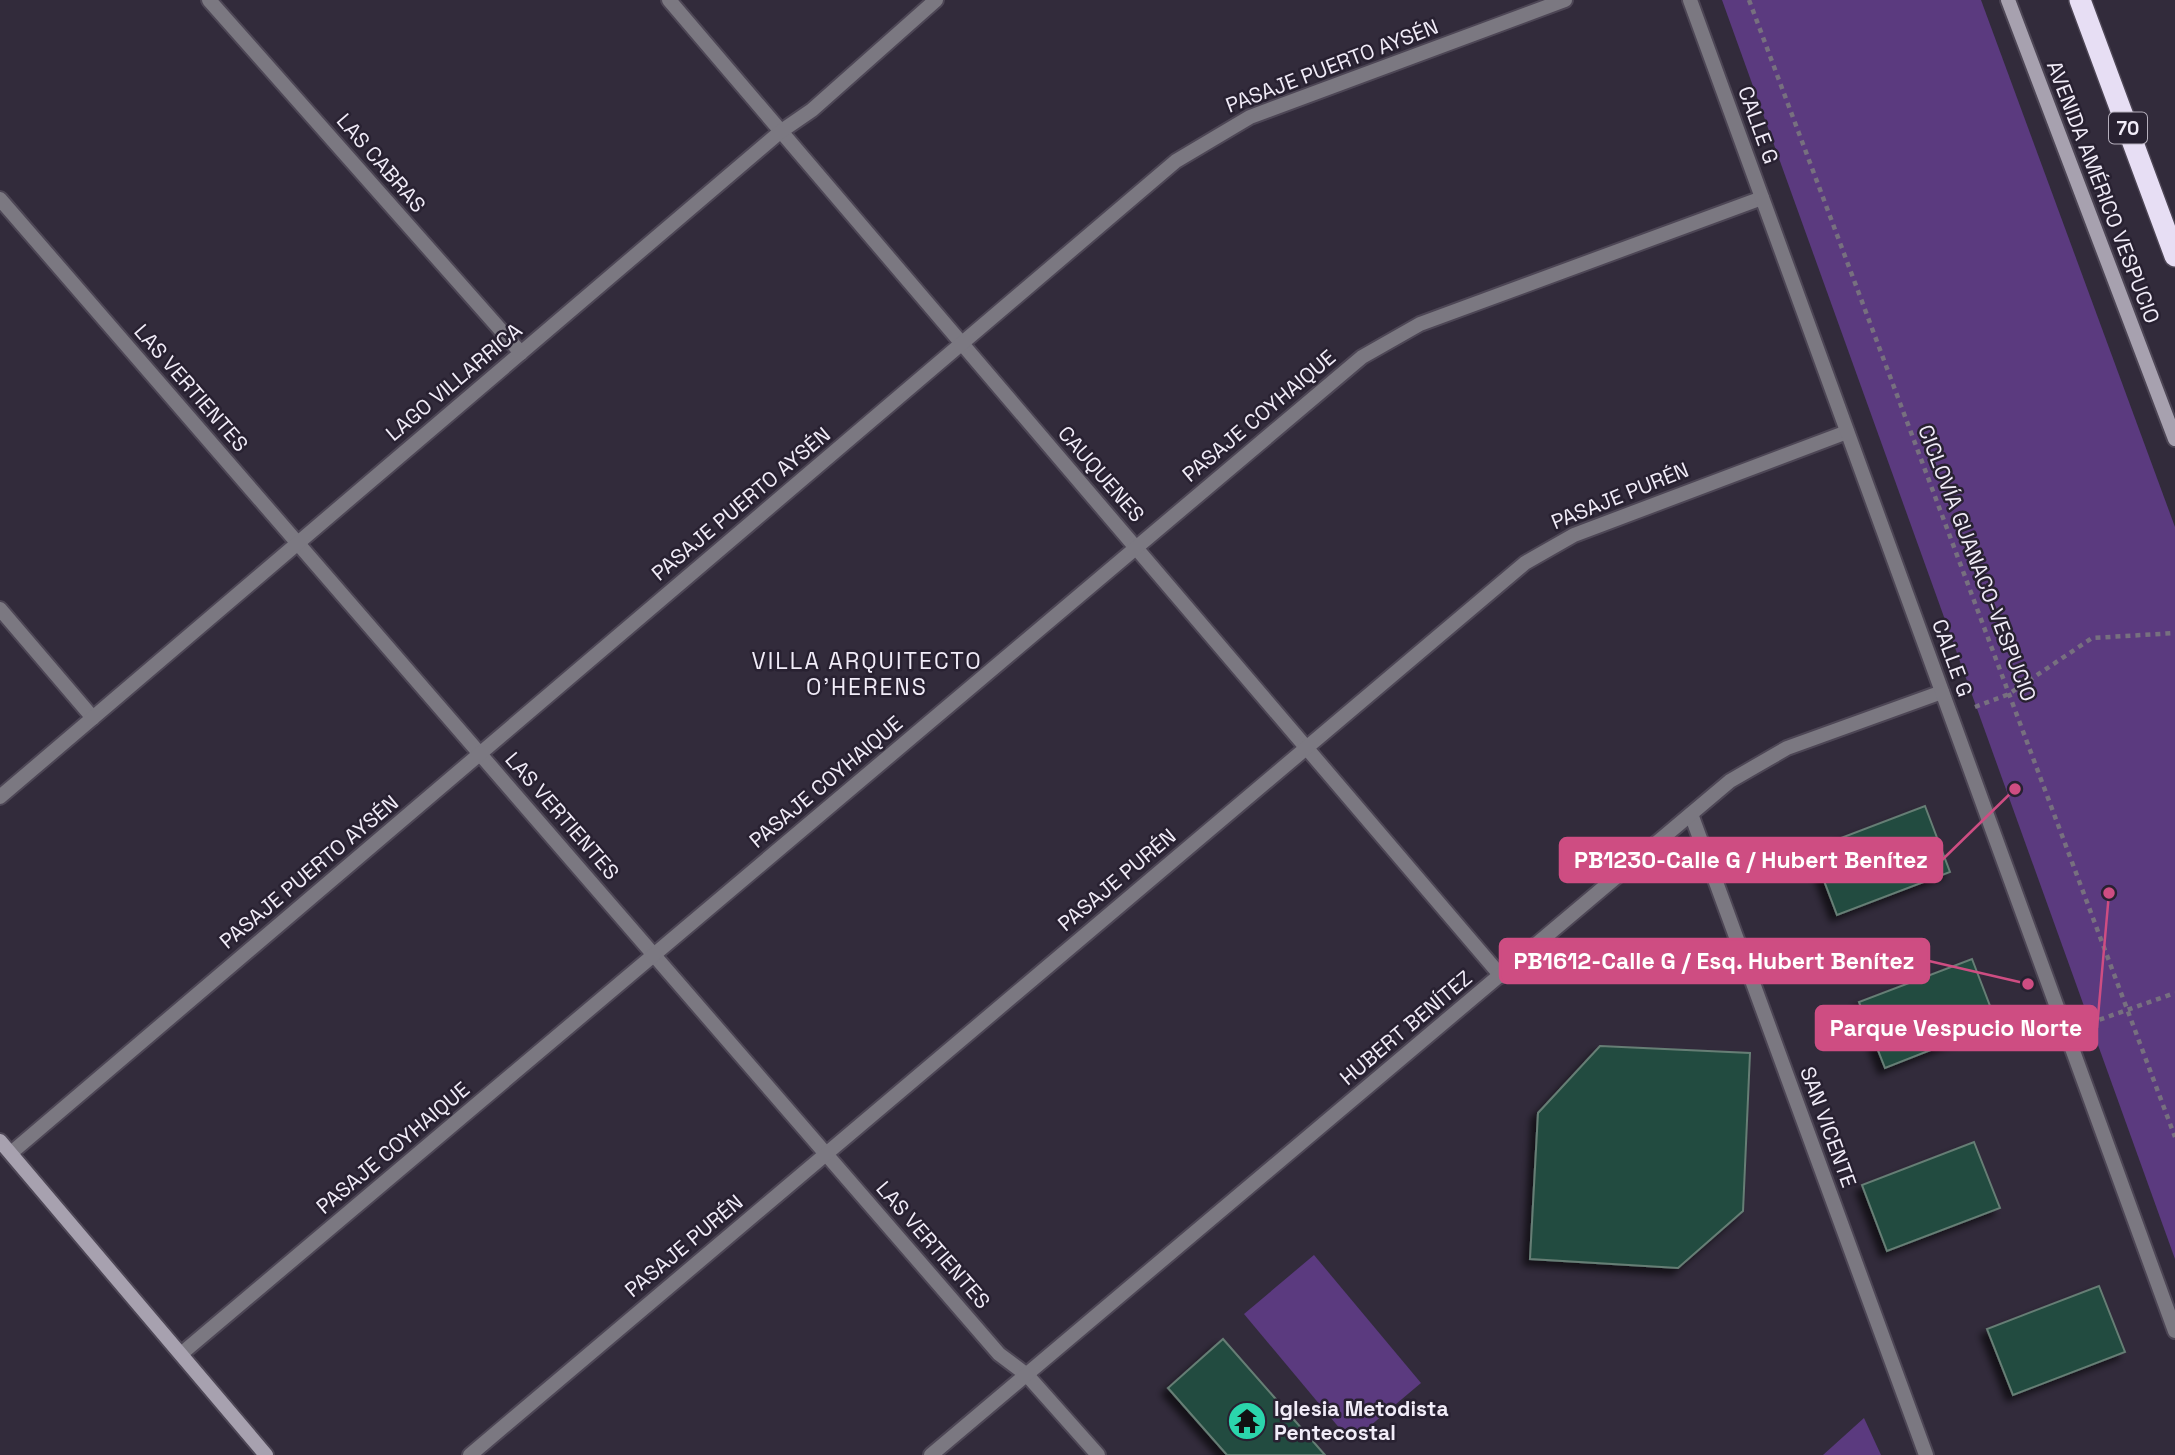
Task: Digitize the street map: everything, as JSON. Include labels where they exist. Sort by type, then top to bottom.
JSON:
[{"type":"highway","name":"70","points":[[2080,0],[2175,256]]},
{"type":"main road","name":"AVENIDA AMÉRICO VESPUCIO","points":[[2008,0],[2175,439]]},
{"type":"main road","points":[[0,1141],[266,1455]]},
{"type":"street","name":"LAS CABRAS","points":[[209,0],[521,354]]},
{"type":"street","name":"CAUQUENES","points":[[668,0],[1501,975]]},
{"type":"street","name":"LAGO VILLARRICA","points":[[0,797],[780,131],[812,110],[936,0]]},
{"type":"street","name":"PASAJE PUERTO AYSÉN","points":[[10,1153],[1177,160],[1210,138],[1293,99],[1565,0]]},
{"type":"street","name":"CALLE G","points":[[1689,0],[2175,1331]]},
{"type":"street","name":"PASAJE COYHAIQUE","points":[[181,1354],[1338,376],[1387,340],[1420,324],[1762,198]]},
{"type":"street","name":"LAS VERTIENTES","points":[[0,199],[999,1353],[1027,1375],[1098,1455]]},
{"type":"street","name":"PASAJE PURÉN","points":[[470,1455],[1503,580],[1547,548],[1601,524],[1847,432]]},
{"type":"street","points":[[0,609],[93,718]]},
{"type":"street","name":"HUBERT BENÍTEZ","points":[[931,1455],[1730,781],[1762,760],[1942,692]]},
{"type":"street","name":"SAN VICENTE","points":[[1691,814],[1926,1455]]},
{"type":"path","name":"CICLOVÍA GUANACO-VESPUCIO","points":[[1749,0],[2175,1137]]},
{"type":"path","points":[[1951,717],[2009,694],[2092,638],[2175,633]]},
{"type":"path","points":[[2066,1031],[2128,1012],[2175,993]]},
{"type":"shaded area","points":[[1722,0],[1981,0],[2175,527],[2175,1259]]},
{"type":"shaded area","points":[[1314,1255],[1421,1383],[1351,1442],[1244,1314]]},
{"type":"shaded area","points":[[1864,1418],[1881,1455],[1823,1455]]},
{"type":"building","points":[[1925,806],[1950,872],[1837,915],[1812,849]]},
{"type":"building","points":[[1972,959],[1997,1024],[1885,1068],[1859,1002]]},
{"type":"building","points":[[1600,1046],[1750,1053],[1743,1211],[1678,1268],[1530,1259],[1538,1113]]},
{"type":"building","points":[[1974,1142],[2000,1208],[1887,1251],[1862,1185]]},
{"type":"building","points":[[2099,1286],[2125,1352],[2013,1395],[1987,1329]]},
{"type":"building","name":"Iglesia Metodista Pentecostal","points":[[1223,1339],[1325,1455],[1227,1455],[1168,1388]]},
{"type":"place","name":"PB1230-Calle G / Hubert Benítez","points":[[2015,789]]},
{"type":"place","name":"Parque Vespucio Norte","points":[[2109,893]]},
{"type":"place","name":"PB1612-Calle G / Esq. Hubert Benítez","points":[[2028,984]]},
{"type":"place","name":"Iglesia Metodista Pentecostal","points":[[1247,1421]]},
{"type":"district","name":"VILLA ARQUITECTO O'HERENS","points":[[867,674]]}]
